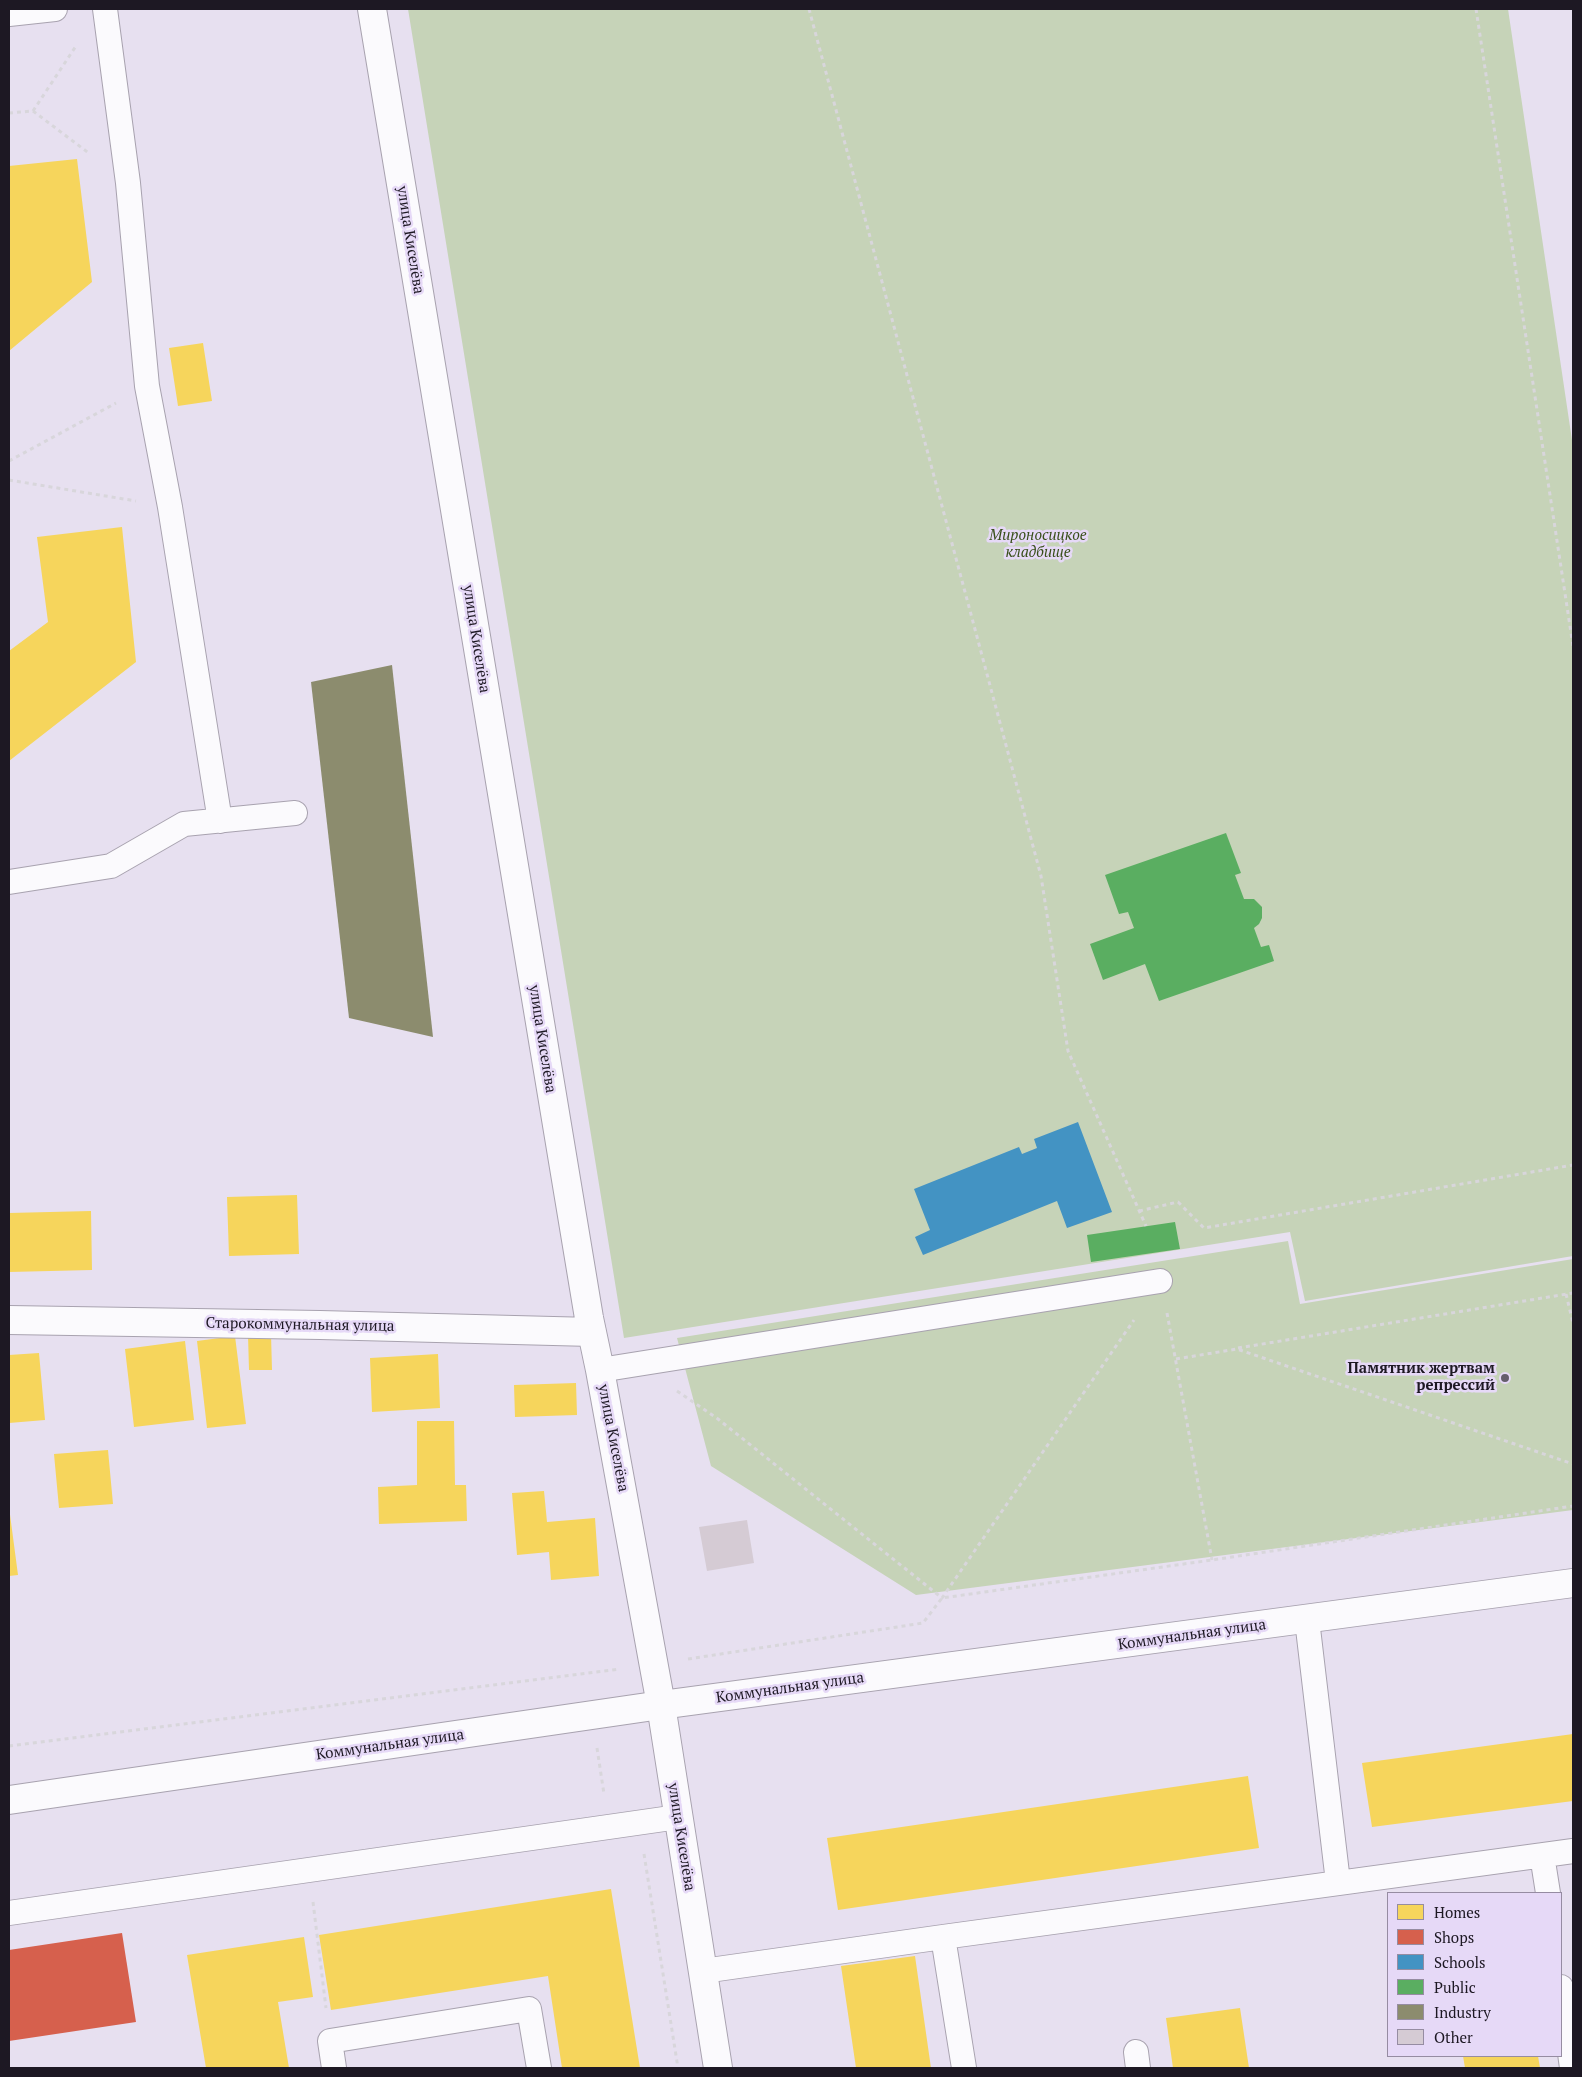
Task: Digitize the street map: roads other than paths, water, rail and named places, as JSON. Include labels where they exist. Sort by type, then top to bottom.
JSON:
[{"type":"street","name":"улица Киселёва","points":[[372,9],[592,1332],[661,1705],[718,2068]]},
{"type":"street","name":"Старокоммунальная улица","points":[[9,1320],[592,1332]]},
{"type":"street","name":"Коммунальная улица","points":[[9,1800],[661,1705],[1573,1583]]},
{"type":"lane","points":[[9,14],[56,9]]},
{"type":"lane","points":[[105,9],[128,183],[147,386],[170,507],[220,821]]},
{"type":"lane","points":[[9,882],[111,866],[184,824],[295,813]]},
{"type":"lane","points":[[600,1370],[1160,1281]]},
{"type":"lane","points":[[1307,1620],[1338,1882]]},
{"type":"lane","points":[[9,1914],[678,1817]]},
{"type":"lane","points":[[703,1972],[1338,1882],[1573,1851]]},
{"type":"lane","points":[[1542,1855],[1548,1892]]},
{"type":"lane","points":[[943,1937],[964,2068]]},
{"type":"lane","points":[[1562,1994],[1572,2068]]},
{"type":"lane","points":[[334,2068],[330,2040],[529,2009],[539,2068]]},
{"type":"place","name":"Памятник жертвам репрессий","points":[[1505,1378]]},
{"type":"park label","name":"Мироносицкое кладбище","points":[[1038,544]]}]
